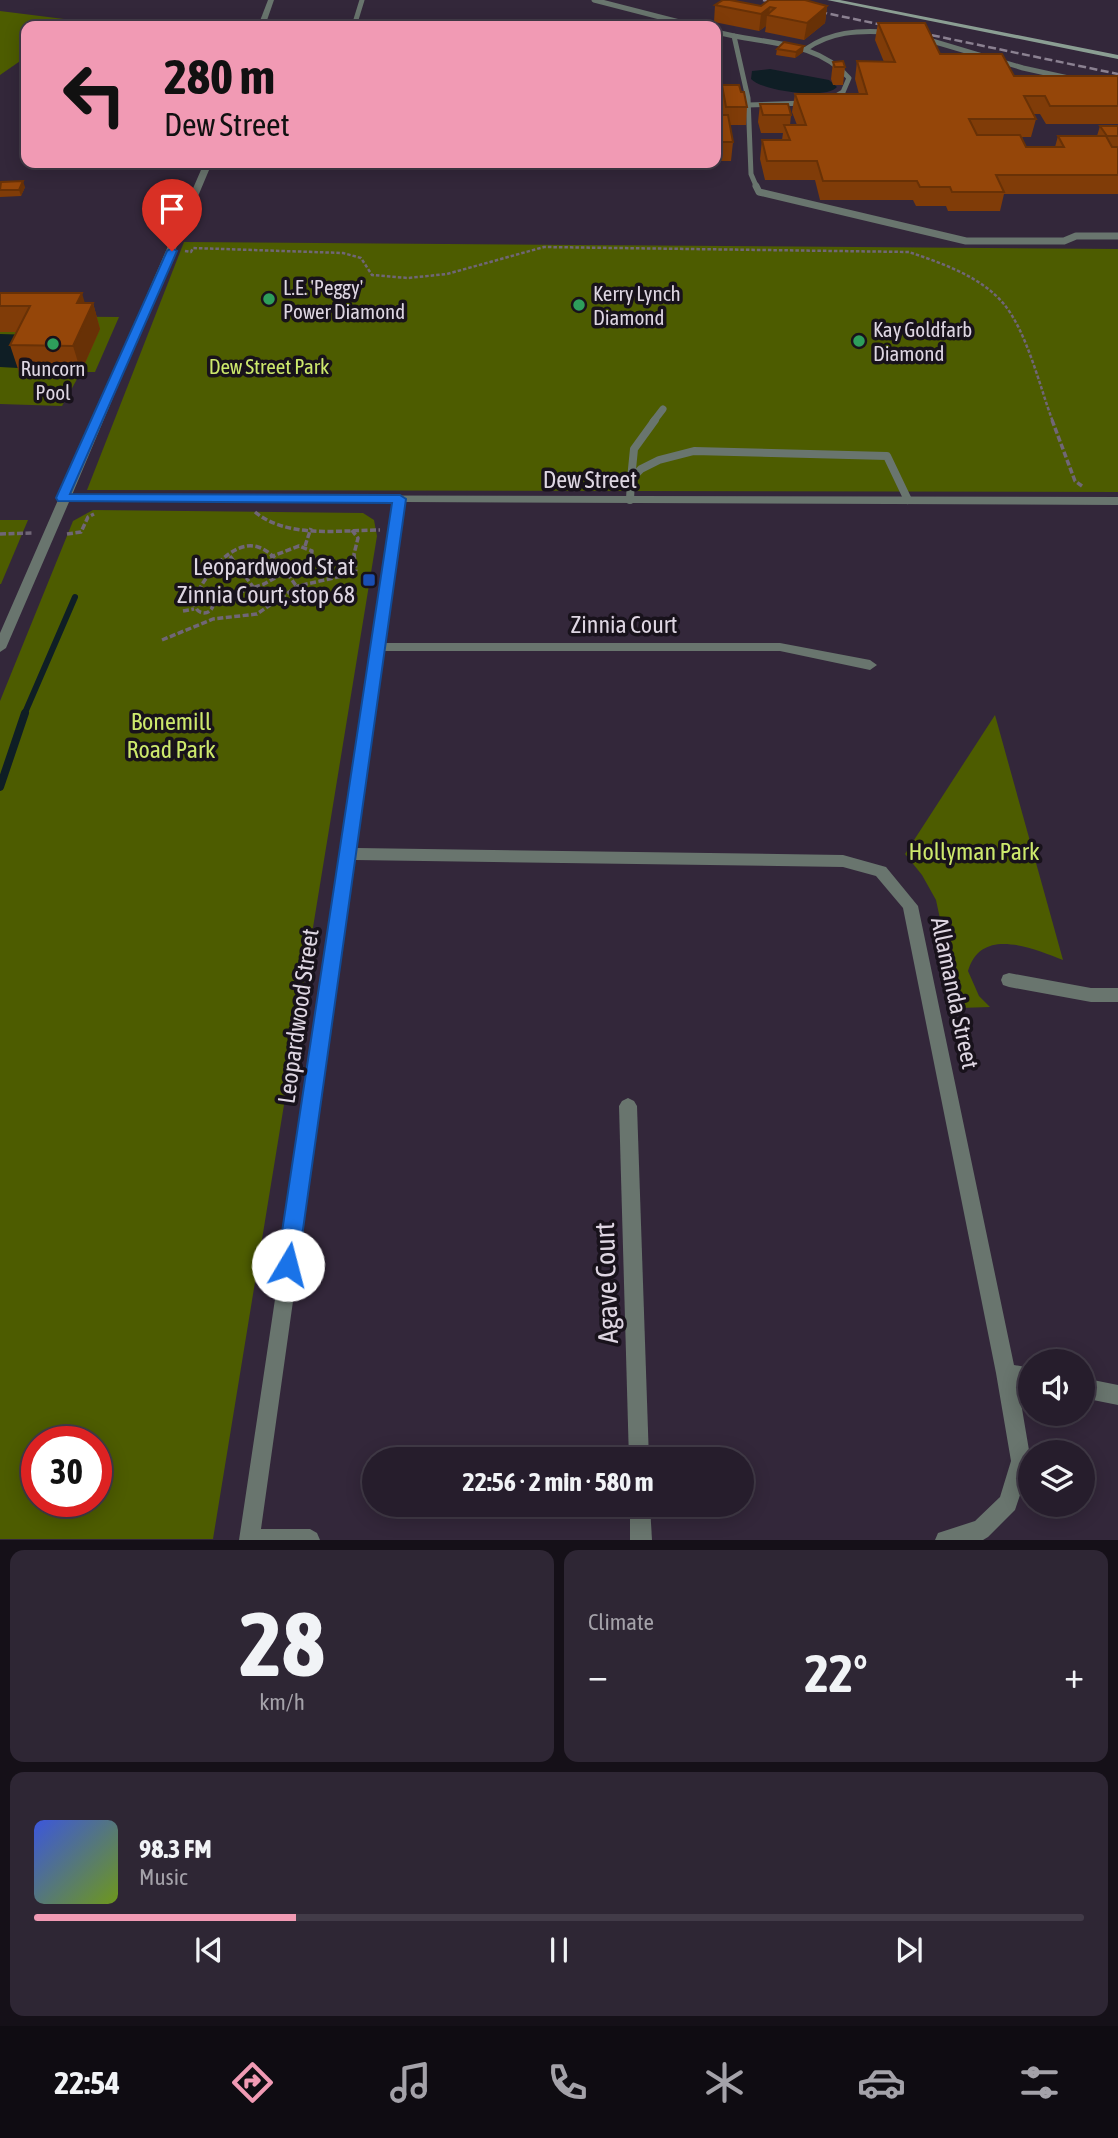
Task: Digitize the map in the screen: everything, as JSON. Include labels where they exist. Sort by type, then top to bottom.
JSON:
[{"type":"main road","points":[[830,0],[1118,57]]},
{"type":"main road","points":[[872,0],[1118,48]]},
{"type":"street","points":[[263,21],[271,0]]},
{"type":"street","points":[[0,648],[62,498],[206,168]]},
{"type":"street","name":"Dew Street","points":[[62,498],[1118,501]]},
{"type":"street","name":"Leopardwood Street","points":[[248,1539],[400,499]]},
{"type":"street","name":"Zinnia Court","points":[[377,647],[780,647],[870,665]]},
{"type":"street","name":"Allamanda Street","points":[[346,854],[844,861],[881,871],[910,906],[1006,1373],[1021,1461],[1008,1503],[981,1530],[945,1539]]},
{"type":"street","points":[[1009,980],[1091,995],[1118,995]]},
{"type":"street","name":"Agave Court","points":[[628,1106],[639,1447]]},
{"type":"street","points":[[1006,1373],[1018,1375]]},
{"type":"street","points":[[1095,1390],[1118,1395]]},
{"type":"street","points":[[640,1517],[641,1539]]},
{"type":"street","points":[[248,1539],[310,1539]]},
{"type":"lane","points":[[356,21],[362,0]]},
{"type":"lane","points":[[594,0],[676,21]]},
{"type":"lane","points":[[806,50],[827,37],[870,31],[897,33]]},
{"type":"lane","points":[[721,33],[806,50],[840,64],[849,78],[843,92],[825,101]]},
{"type":"lane","points":[[734,36],[748,105],[751,174],[759,191],[966,241],[1064,241],[1076,236],[1118,236]]},
{"type":"lane","points":[[918,37],[1013,66],[1076,79]]},
{"type":"lane","points":[[748,105],[816,103]]},
{"type":"lane","points":[[630,500],[634,449],[663,409]]},
{"type":"lane","points":[[631,479],[641,468],[659,460],[694,451],[887,456],[908,500]]},
{"type":"path","points":[[172,251],[191,251],[193,247],[343,253],[361,258],[372,275],[394,277],[472,269],[522,249],[544,247],[909,252],[945,264],[979,284],[1003,303],[1019,331],[1075,481],[1083,486]]},
{"type":"path","points":[[245,511],[253,511],[264,521],[281,527],[380,530]]},
{"type":"path","points":[[0,534],[81,532],[88,517],[96,513]]},
{"type":"path","points":[[305,546],[311,528]]},
{"type":"path","points":[[162,640],[213,619],[257,614],[297,587],[338,579],[356,570],[354,554],[358,538],[351,529]]},
{"type":"path","points":[[270,557],[305,546]]},
{"type":"path","points":[[208,610],[214,601],[254,588],[311,558],[312,551],[305,546]]},
{"type":"path","points":[[198,598],[196,595],[208,572],[230,556],[251,547],[258,548],[270,557],[297,587]]},
{"type":"path","points":[[230,556],[254,588]]},
{"type":"path","points":[[194,609],[193,604],[198,598],[208,597],[214,601]]},
{"type":"path","points":[[208,610],[213,619]]},
{"type":"path","points":[[183,611],[208,610]]},
{"type":"green space","points":[[0,11],[80,21],[21,21],[21,60],[0,75]]},
{"type":"green space","name":"Dew Street Park","points":[[184,242],[1118,249],[1118,492],[87,490]]},
{"type":"green space","name":"Runcorn Pool","points":[[0,316],[119,317],[95,372],[81,372],[62,406],[0,404]]},
{"type":"green space","name":"Bonemill Road Park","points":[[93,510],[363,513],[374,520],[377,536],[213,1539],[0,1539],[0,701],[73,521]]},
{"type":"green space","points":[[0,520],[28,520],[1,584],[0,584]]},
{"type":"green space","name":"Hollyman Park","points":[[995,715],[1063,960],[1037,950],[1009,944],[984,949],[975,957],[968,971],[979,996],[990,1007],[959,1008],[936,900],[922,875],[905,854]]},
{"type":"shaded area","points":[[770,69],[829,80],[837,87],[820,93],[794,92],[768,87],[751,79],[752,71]]},
{"type":"shaded area","points":[[0,334],[35,335],[18,368],[0,367]]},
{"type":"building","points":[[723,0],[761,6],[769,0],[805,0],[827,6],[807,23],[767,15],[775,8],[770,7],[761,14],[715,5]]},
{"type":"building","points":[[878,23],[925,23],[940,54],[1002,54],[1014,76],[1118,76],[1118,106],[1050,106],[1045,96],[1024,96],[1036,119],[969,119],[977,135],[1020,135],[1026,147],[1064,147],[1058,136],[1106,136],[1112,147],[1118,147],[1118,175],[996,175],[1004,192],[952,192],[950,187],[920,187],[917,181],[823,181],[817,161],[767,161],[762,140],[790,140],[784,125],[806,125],[795,94],[867,94],[857,61],[895,62]]},
{"type":"building","points":[[784,42],[804,46],[796,52],[777,49]]},
{"type":"building","points":[[843,61],[845,67],[835,67],[833,62]]},
{"type":"building","points":[[722,85],[739,85],[741,92],[744,92],[747,107],[726,107]]},
{"type":"building","points":[[760,104],[788,104],[791,115],[763,115]]},
{"type":"building","points":[[721,115],[728,115],[733,142],[721,142]]},
{"type":"building","points":[[1100,126],[1118,126],[1118,136],[1107,136]]},
{"type":"building","points":[[23,181],[19,190],[0,190],[1,182]]},
{"type":"building","points":[[0,293],[82,293],[77,303],[93,303],[73,346],[10,345],[30,306],[0,306]]},
{"type":"waterway","points":[[24,715],[75,597]]},
{"type":"waterway","points":[[0,787],[25,713]]},
{"type":"railway","points":[[763,0],[1118,74]]},
{"type":"place","name":"L.E. 'Peggy' Power Diamond","points":[[269,299]]},
{"type":"place","name":"Kerry Lynch Diamond","points":[[579,305]]},
{"type":"place","name":"Kay Goldfarb Diamond","points":[[859,341]]},
{"type":"place","name":"Runcorn Pool","points":[[53,344]]},
{"type":"place","name":"Leopardwood St at Zinnia Court, stop 68","points":[[369,580]]},
{"type":"route","points":[[172,251],[62,498],[400,499],[288,1265]]}]
